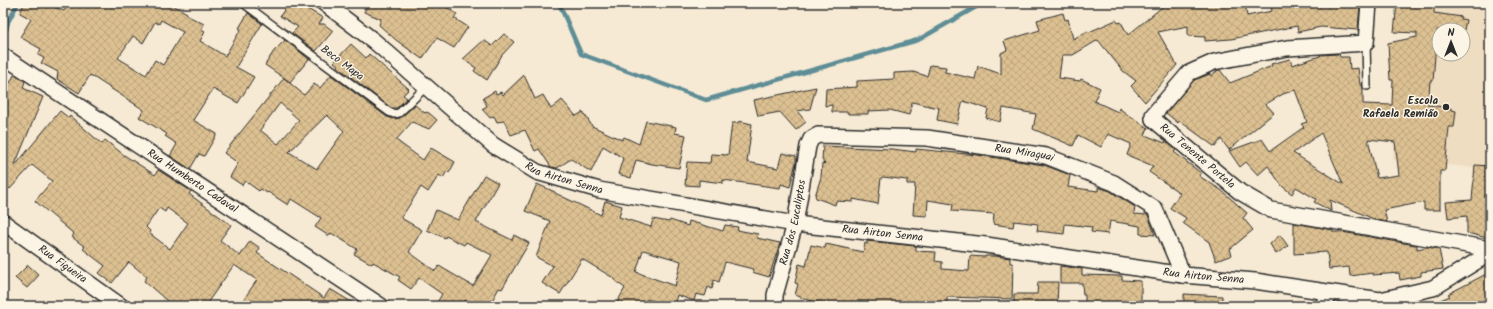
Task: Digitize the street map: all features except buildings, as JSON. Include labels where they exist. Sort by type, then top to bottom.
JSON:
[{"type":"street","name":"Rua Airton Senna","points":[[324,3],[374,41],[494,145],[537,172],[599,190],[795,224],[986,245],[1184,275],[1255,281],[1331,293],[1376,303],[1433,288],[1490,253]]},
{"type":"street","points":[[1366,43],[1369,3]]},
{"type":"street","name":"Rua Tenente Portela","points":[[1366,43],[1287,48],[1214,62],[1189,73],[1153,115],[1153,119],[1240,192],[1271,210],[1490,249]]},
{"type":"street","name":"Rua Humberto Cadaval","points":[[3,56],[381,306]]},
{"type":"street","name":"Rua Miraguai","points":[[811,139],[818,135],[927,138],[1046,156],[1114,183],[1155,208],[1184,275]]},
{"type":"street","name":"Rua dos Eucaliptos","points":[[776,306],[775,295],[795,224],[808,146],[811,139]]},
{"type":"street","name":"Rua Figueira","points":[[3,222],[121,306]]},
{"type":"street","points":[[1322,306],[1331,293]]},
{"type":"lane","name":"Beco Mapa","points":[[243,3],[389,112],[394,114],[399,113],[426,87]]},
{"type":"lane","points":[[1366,43],[1367,86]]},
{"type":"shaded area","name":"Escola Rafaela Remião","points":[[1419,3],[1490,3],[1490,169],[1392,160]]},
{"type":"waterway","points":[[6,30],[8,22],[18,3]]},
{"type":"waterway","points":[[559,3],[581,54],[706,100],[918,40],[983,3]]},
{"type":"place","name":"Escola Rafaela Remião","points":[[1446,107]]}]
